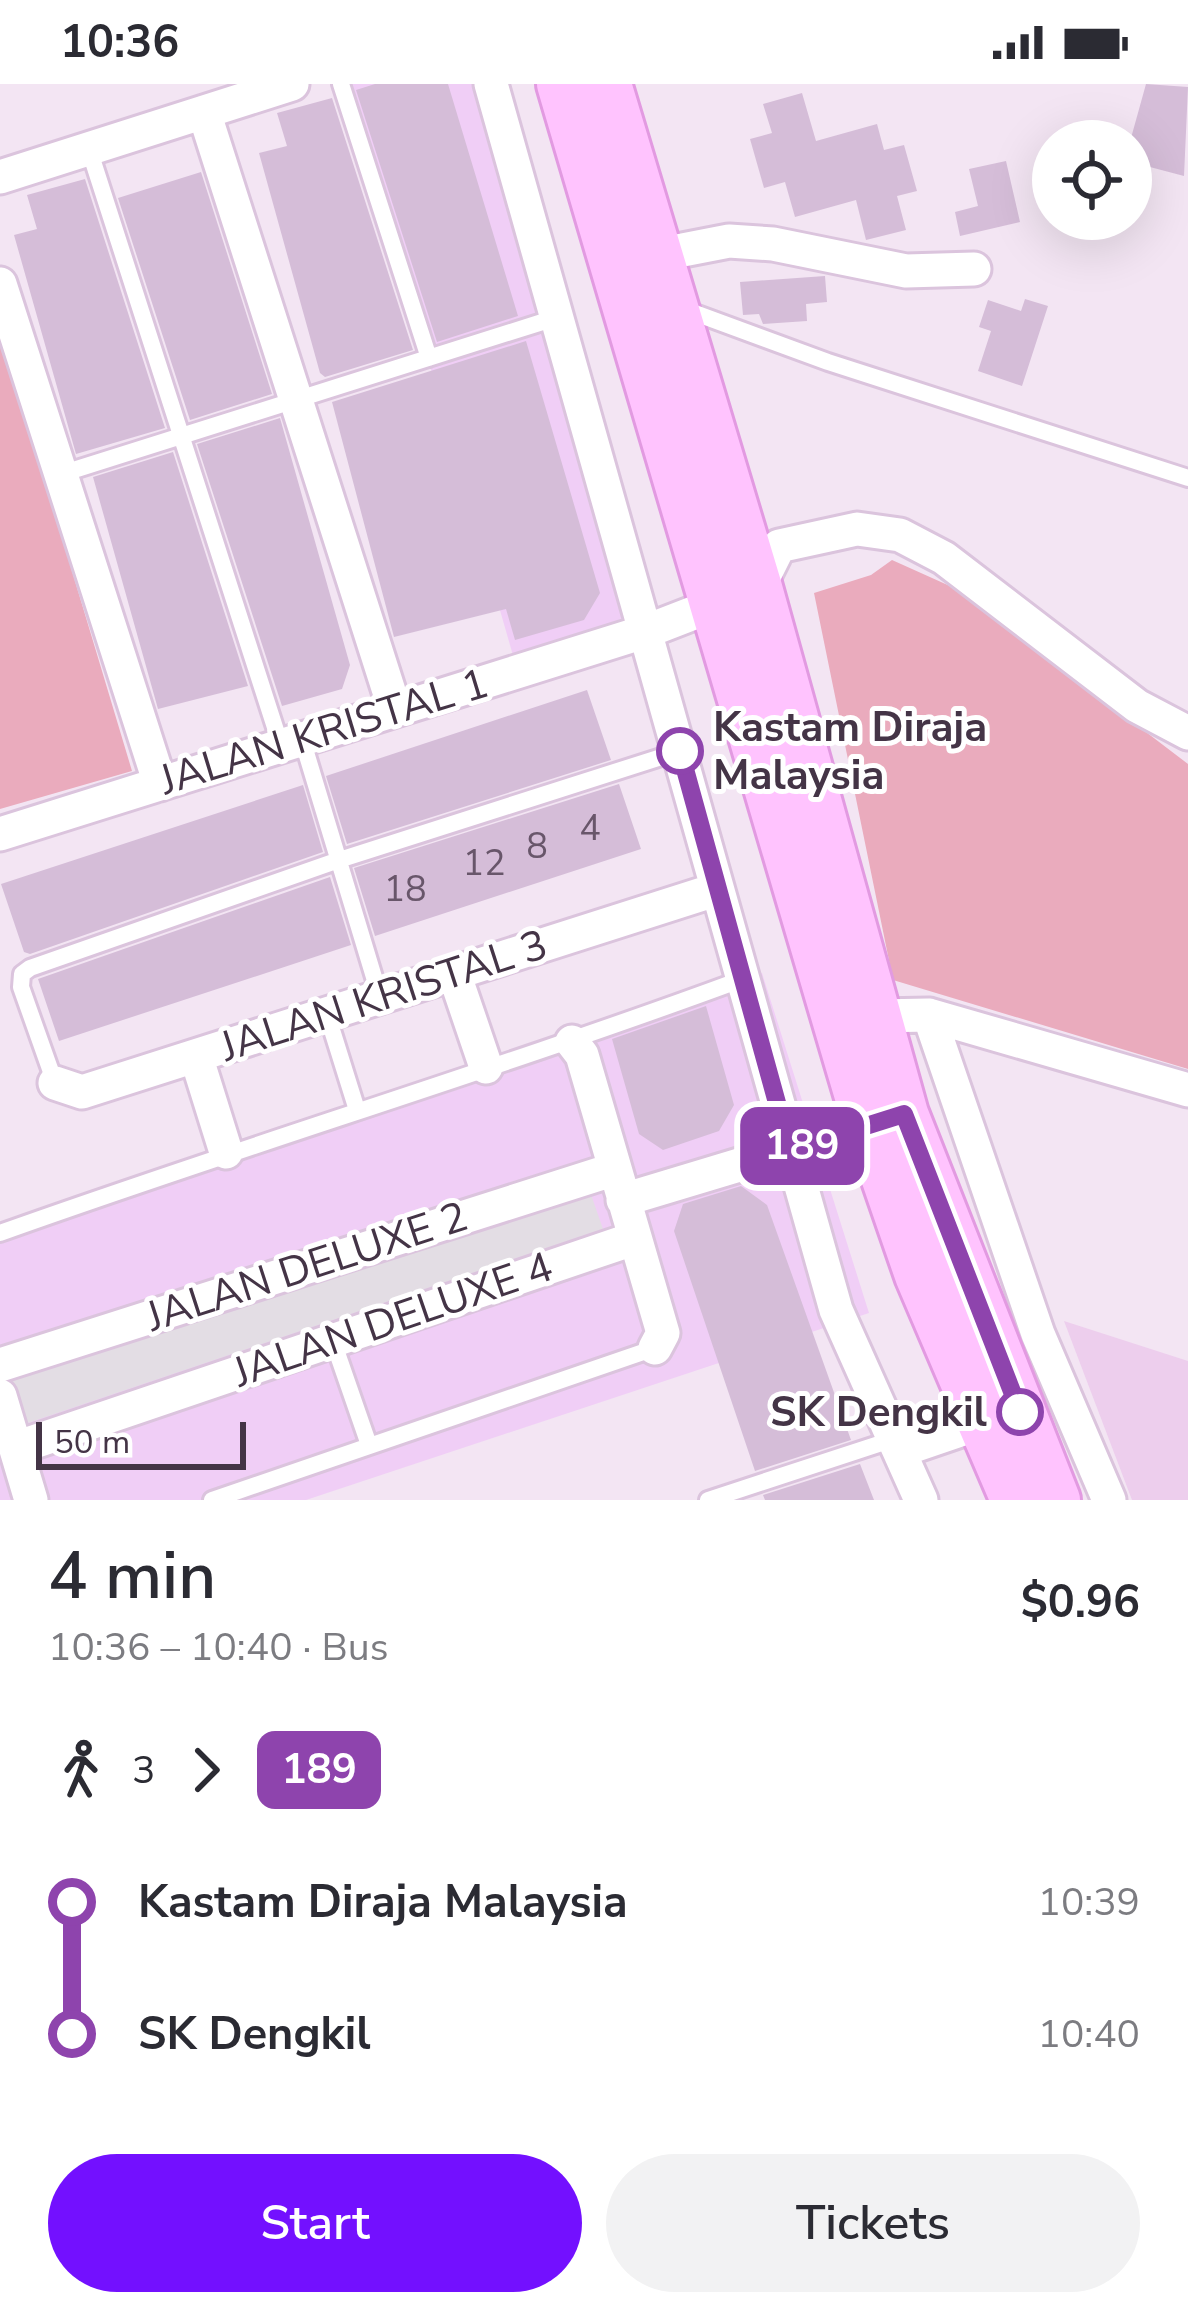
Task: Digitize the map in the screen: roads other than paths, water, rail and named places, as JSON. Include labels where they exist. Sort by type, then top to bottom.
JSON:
[{"type":"main road","points":[[561,84],[878,1016],[886,1121],[1056,1500]]},
{"type":"main road","points":[[607,84],[672,304],[737,595],[886,1121],[919,1275],[1015,1500]]},
{"type":"street","points":[[0,177],[292,84]]},
{"type":"street","points":[[491,84],[836,1310],[921,1500]]},
{"type":"street","points":[[203,112],[395,710]]},
{"type":"street","points":[[657,255],[729,242],[772,244],[905,271],[974,269]]},
{"type":"street","points":[[0,284],[160,784]]},
{"type":"street","points":[[737,595],[779,546],[857,529],[900,535],[944,558],[1137,706],[1188,733]]},
{"type":"street","name":"JALAN KRISTAL 1","points":[[0,834],[647,631],[737,595]]},
{"type":"street","name":"JALAN KRISTAL 3","points":[[55,1084],[82,1092],[715,890]]},
{"type":"street","points":[[454,973],[486,1067]]},
{"type":"street","points":[[929,1015],[1038,1334],[1104,1498]]},
{"type":"street","points":[[878,1016],[929,1015],[1188,1090]]},
{"type":"street","points":[[572,1042],[582,1055],[663,1333],[656,1348]]},
{"type":"street","points":[[196,1056],[226,1152]]},
{"type":"street","name":"JALAN DELUXE 2","points":[[0,1365],[619,1185],[790,1150],[886,1121]]},
{"type":"street","name":"JALAN DELUXE 4","points":[[16,1448],[633,1239]]},
{"type":"street","points":[[0,1396],[31,1500]]},
{"type":"street","points":[[897,1445],[980,1423]]},
{"type":"lane","points":[[341,84],[429,358]]},
{"type":"lane","points":[[89,149],[181,436],[337,861],[380,997]]},
{"type":"lane","points":[[672,304],[828,362],[1188,478]]},
{"type":"lane","points":[[61,474],[555,318]]},
{"type":"lane","points":[[55,1084],[21,987],[22,974],[31,968],[337,861],[680,751]]},
{"type":"lane","points":[[0,1233],[226,1152],[572,1042],[740,980]]},
{"type":"lane","points":[[327,1014],[357,1110]]},
{"type":"lane","points":[[333,1341],[369,1444]]},
{"type":"lane","points":[[212,1500],[656,1348]]},
{"type":"lane","points":[[708,1500],[897,1445]]},
{"type":"place","name":"Kastam Diraja Malaysia","points":[[680,751]]},
{"type":"place","name":"SK Dengkil","points":[[1020,1412]]}]
